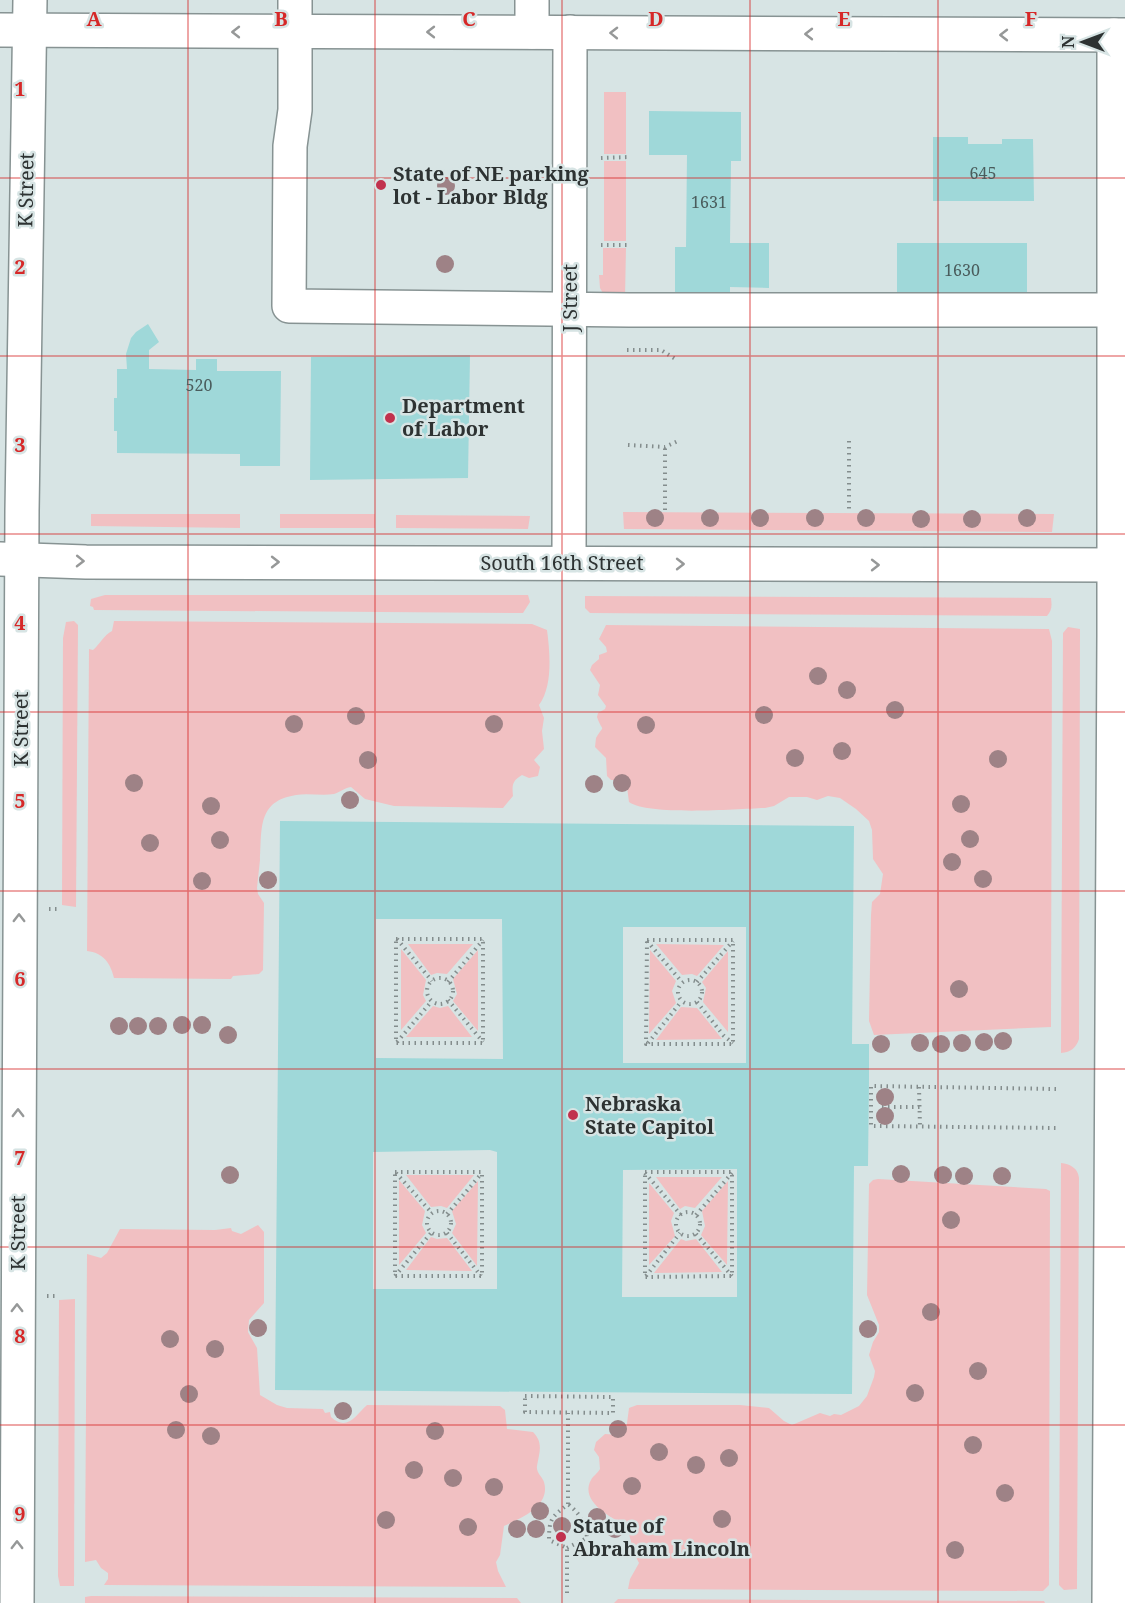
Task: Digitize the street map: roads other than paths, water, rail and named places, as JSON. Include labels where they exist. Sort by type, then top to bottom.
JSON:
[{"type":"main road","points":[[296,0],[295,110],[290,146],[289,306],[570,310],[1115,310]]},
{"type":"main road","points":[[532,0],[532,32]]},
{"type":"main road","points":[[20,20],[296,32],[1120,35],[1115,310],[1119,565],[1118,1132],[1109,1603]]},
{"type":"main road","name":"K Street","points":[[17,1603],[18,1006],[11,559],[24,302],[20,20]]},
{"type":"main road","name":"J Street","points":[[569,563],[570,32]]},
{"type":"main road","name":"South 16th Street","points":[[11,559],[1119,565]]},
{"type":"place","name":"State of NE parking lot - Labor Bldg","points":[[381,185]]},
{"type":"place","name":"Department of Labor","points":[[390,418]]},
{"type":"place","name":"Nebraska State Capitol","points":[[573,1115]]},
{"type":"place","name":"Statue of Abraham Lincoln","points":[[561,1537]]}]
